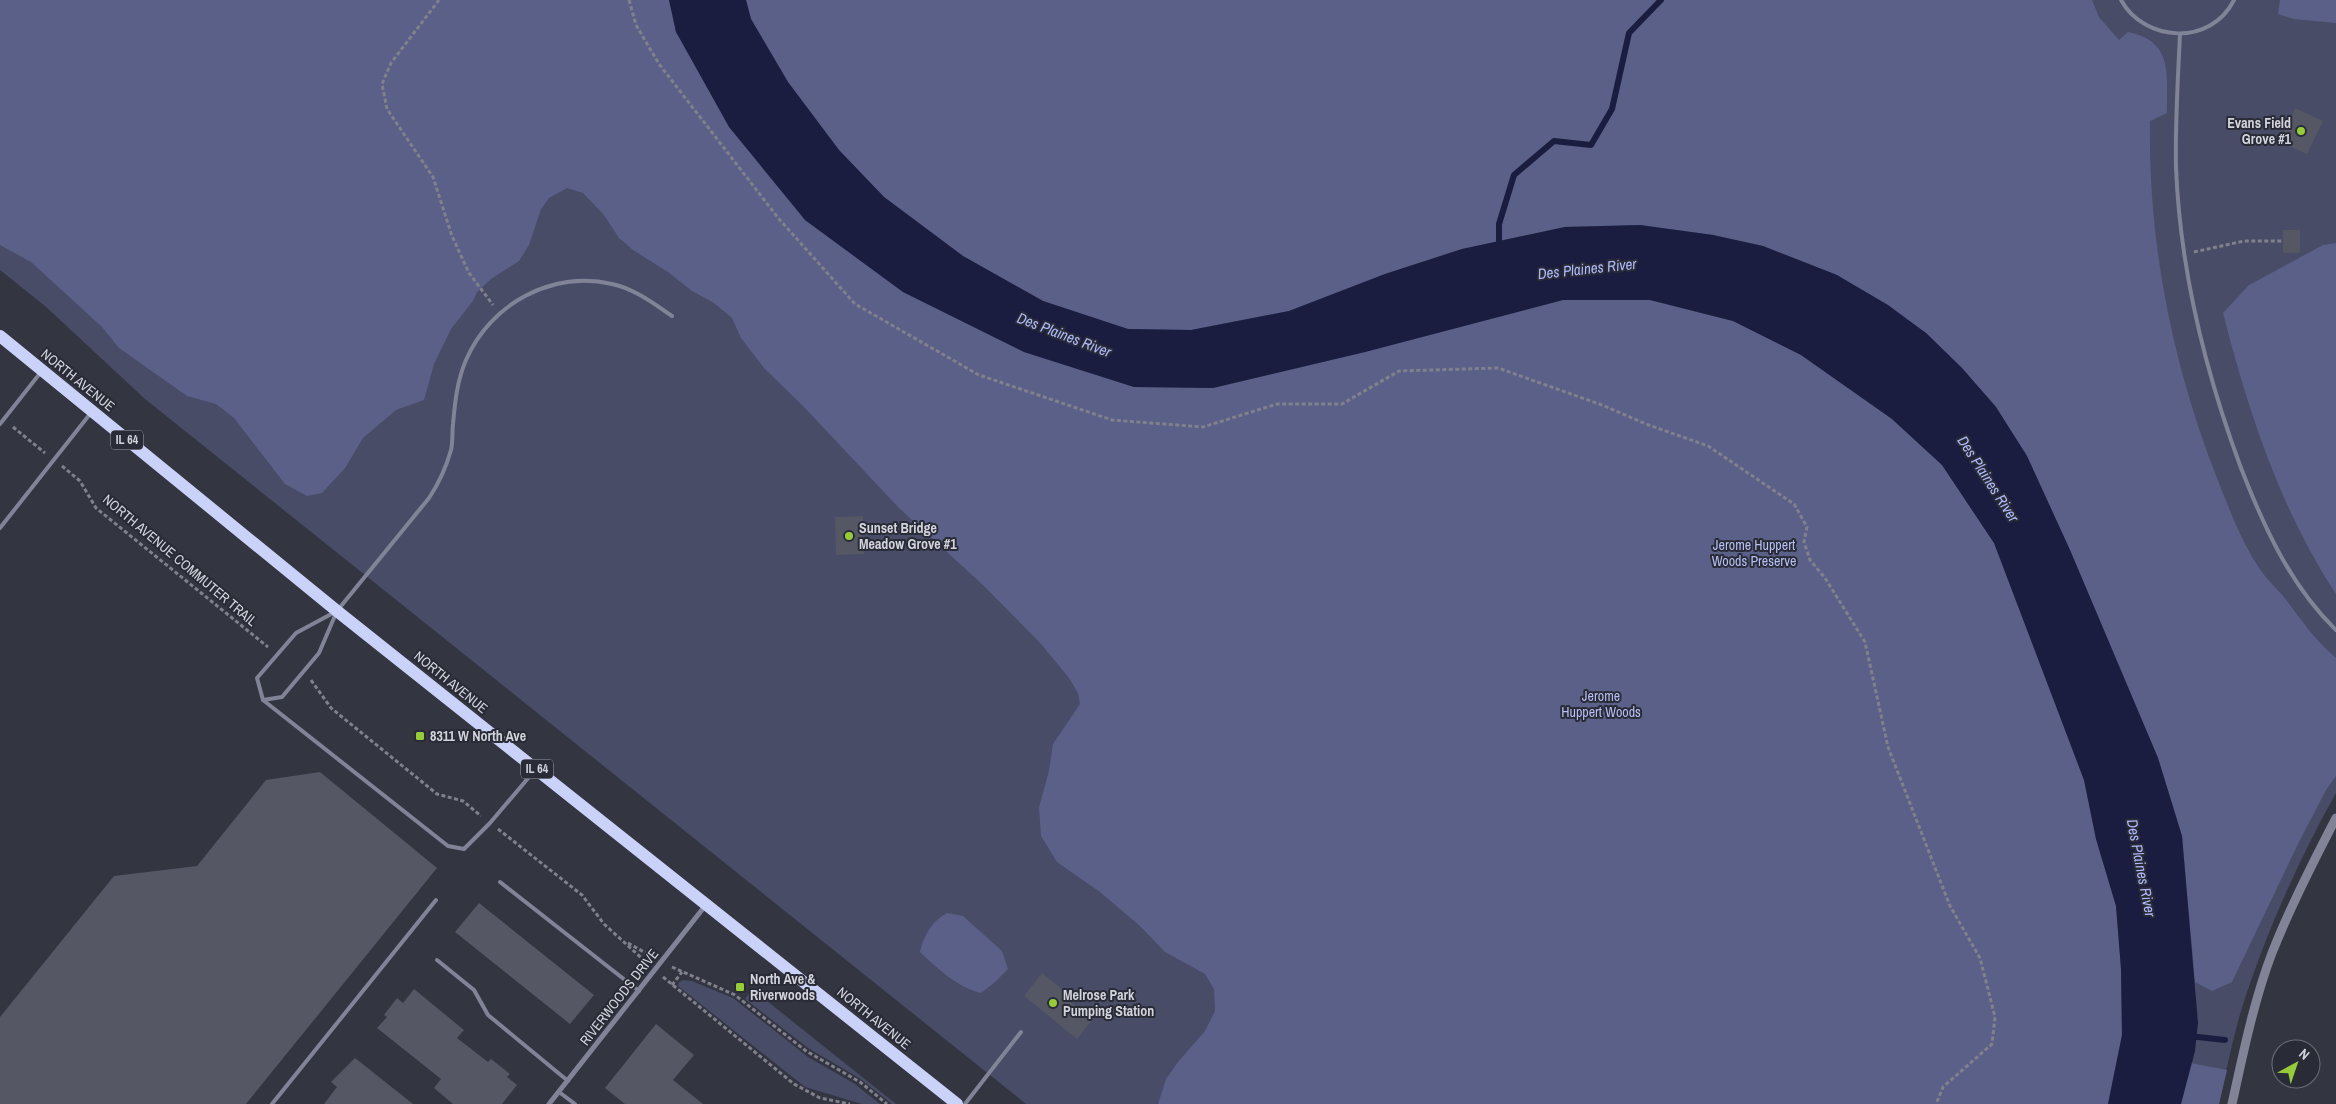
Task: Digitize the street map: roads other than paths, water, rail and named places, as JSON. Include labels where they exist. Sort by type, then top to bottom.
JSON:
[{"type":"main road","name":"NORTH AVENUE","points":[[0,336],[337,611],[957,1104]]},
{"type":"street","points":[[2232,1104],[2243,1053],[2272,953],[2336,818]]},
{"type":"street","name":"RIVERWOODS DRIVE","points":[[550,1104],[707,904]]},
{"type":"lane","points":[[2121,0],[2126,9],[2141,23],[2160,32],[2180,34],[2201,30],[2219,19],[2234,0]]},
{"type":"lane","points":[[2180,34],[2176,164],[2184,254],[2204,356],[2252,495],[2287,568],[2310,602],[2336,630]]},
{"type":"lane","points":[[263,700],[282,697],[319,653],[337,611],[429,498],[439,482],[451,448],[456,388],[466,360],[479,337],[499,313],[529,293],[568,281],[590,280],[613,284],[636,293],[672,316]]},
{"type":"lane","points":[[0,424],[42,370]]},
{"type":"lane","points":[[0,528],[92,411]]},
{"type":"lane","points":[[337,611],[296,633],[256,678],[263,700],[448,846],[464,849],[490,823],[536,769]]},
{"type":"lane","points":[[500,882],[639,991]]},
{"type":"lane","points":[[272,1104],[436,900]]},
{"type":"lane","points":[[437,960],[474,990],[488,1015],[568,1081]]},
{"type":"lane","points":[[965,1104],[1021,1032]]},
{"type":"lane","points":[[559,1092],[575,1104]]},
{"type":"water","name":"Des Plaines River","points":[[669,0],[746,0],[751,19],[788,82],[839,150],[884,197],[963,256],[1043,301],[1128,329],[1191,330],[1289,311],[1385,274],[1462,249],[1565,227],[1640,225],[1713,235],[1763,246],[1837,275],[1888,305],[1926,333],[1962,368],[1996,407],[2027,456],[2070,550],[2158,758],[2182,836],[2198,1023],[2195,1051],[2181,1104],[2108,1104],[2122,1035],[2121,969],[2116,906],[2096,839],[2084,780],[1994,543],[1942,465],[1892,419],[1801,355],[1733,321],[1650,300],[1563,300],[1365,352],[1213,388],[1134,387],[1024,352],[903,292],[805,220],[729,127],[676,32]]},
{"type":"waterway","points":[[1499,248],[1499,224],[1514,175],[1554,141],[1591,145],[1612,109],[1629,33],[1661,0]]},
{"type":"waterway","points":[[2189,1036],[2225,1040]]},
{"type":"place","name":"Evans Field Grove #1","points":[[2301,131]]},
{"type":"place","name":"Sunset Bridge Meadow Grove #1","points":[[849,536]]},
{"type":"place","name":"8311 W North Ave","points":[[420,736]]},
{"type":"place","name":"North Ave & Riverwoods","points":[[740,987]]},
{"type":"place","name":"Melrose Park Pumping Station","points":[[1053,1003]]},
{"type":"park label","name":"Jerome Huppert Woods Preserve","points":[[1754,554]]},
{"type":"park label","name":"Jerome Huppert Woods","points":[[1601,704]]}]
